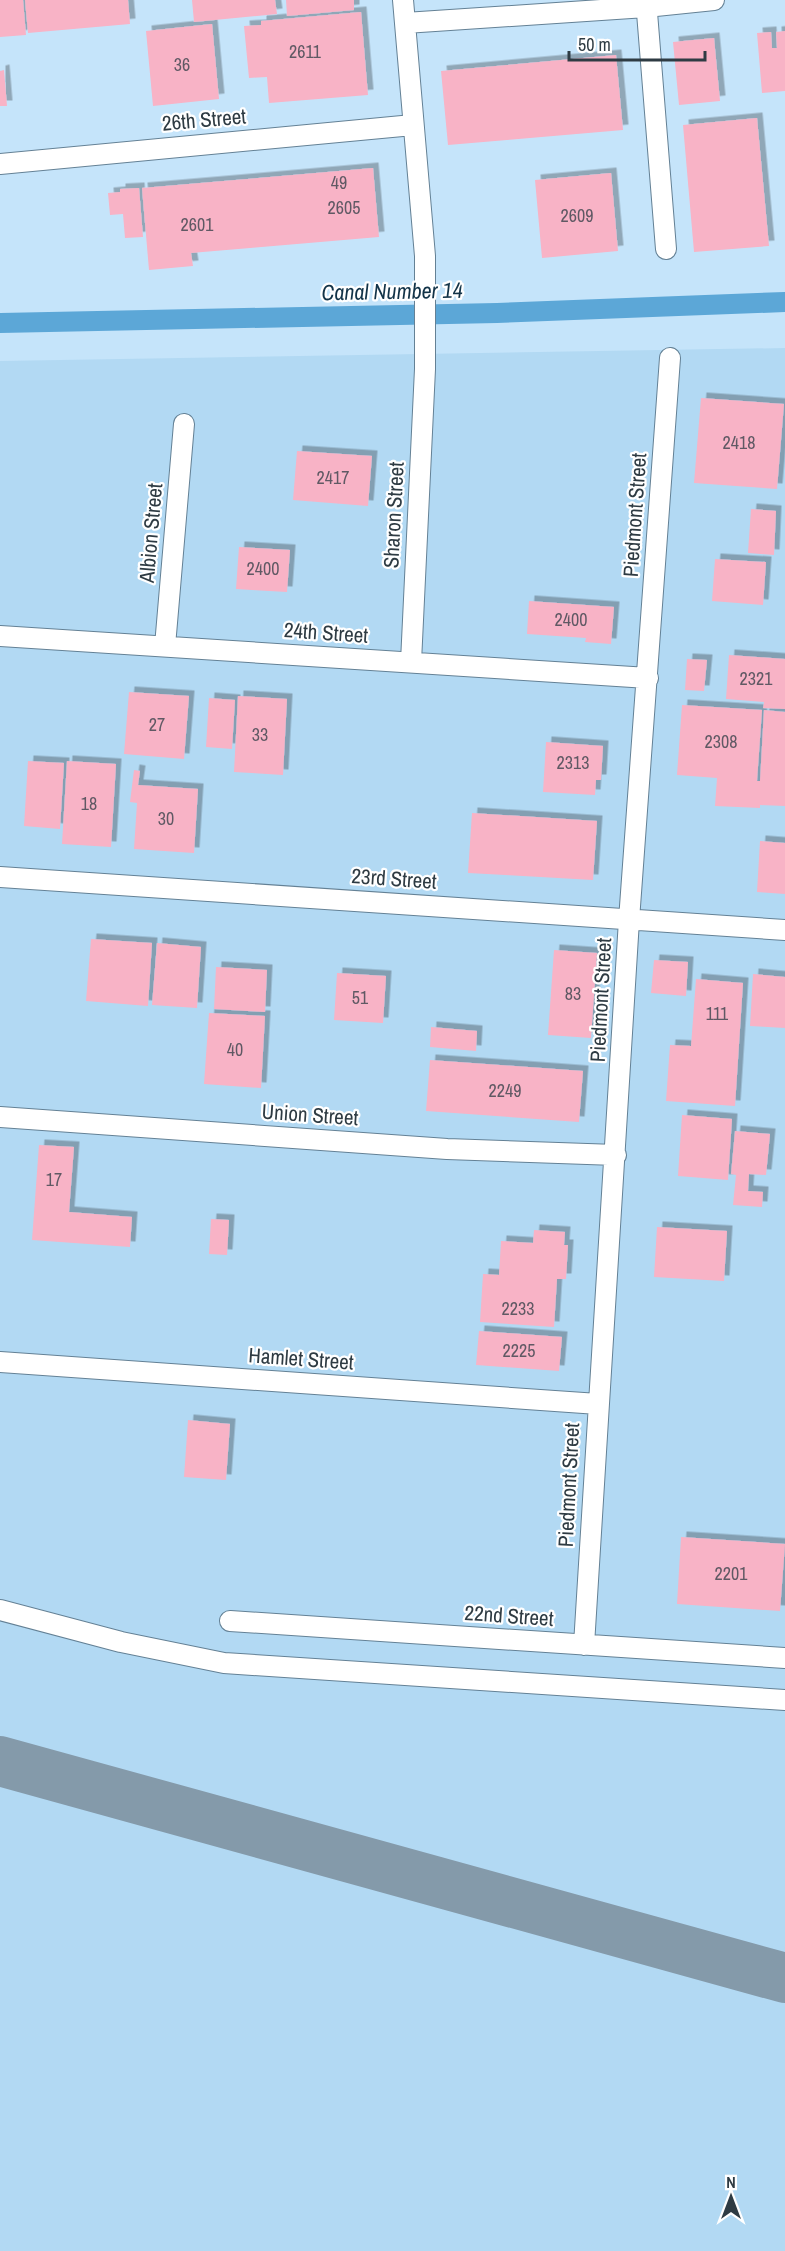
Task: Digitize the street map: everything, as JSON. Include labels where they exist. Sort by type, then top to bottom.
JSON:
[{"type":"street","points":[[403,0],[413,124]]},
{"type":"street","points":[[405,23],[646,3],[714,0]]},
{"type":"street","points":[[646,3],[666,249]]},
{"type":"street","name":"26th Street","points":[[0,164],[413,124]]},
{"type":"street","name":"Sharon Street","points":[[411,662],[425,369],[425,256],[413,124]]},
{"type":"street","name":"Piedmont Street","points":[[584,1645],[629,920],[670,358]]},
{"type":"street","name":"Albion Street","points":[[165,646],[184,424]]},
{"type":"street","name":"24th Street","points":[[0,636],[648,678]]},
{"type":"street","name":"23rd Street","points":[[0,877],[785,930]]},
{"type":"street","name":"Union Street","points":[[0,1117],[447,1149],[616,1155]]},
{"type":"street","name":"Hamlet Street","points":[[0,1362],[598,1404]]},
{"type":"street","points":[[0,1610],[121,1642],[224,1663],[785,1700]]},
{"type":"street","name":"22nd Street","points":[[230,1621],[785,1658]]},
{"type":"shaded area","points":[[785,348],[785,2251],[0,2251],[0,361]]},
{"type":"building","points":[[0,0],[23,0],[26,35],[0,37]]},
{"type":"building","points":[[25,0],[128,0],[130,24],[28,33]]},
{"type":"building","points":[[192,0],[275,0],[277,14],[194,22]]},
{"type":"building","points":[[286,0],[354,0],[354,10],[287,16]]},
{"type":"building","points":[[361,12],[368,95],[269,103],[267,77],[249,78],[244,26],[261,25],[261,21]]},
{"type":"building","points":[[212,24],[219,99],[153,106],[146,31]]},
{"type":"building","points":[[785,31],[785,91],[762,93],[757,33],[771,32],[772,48],[777,48],[776,32]]},
{"type":"building","points":[[714,38],[720,101],[679,105],[673,42]]},
{"type":"building","points":[[616,55],[623,130],[448,145],[441,71]]},
{"type":"building","points":[[4,70],[7,106],[0,106],[0,71]]},
{"type":"building","points":[[757,118],[769,246],[694,252],[683,125]]},
{"type":"building","points":[[373,168],[379,237],[191,253],[193,266],[149,270],[142,188]]},
{"type":"building","points":[[611,173],[618,251],[542,258],[535,180]]},
{"type":"building","points":[[139,188],[143,237],[125,238],[123,214],[110,215],[108,193],[120,192],[120,189]]},
{"type":"building","points":[[701,398],[784,404],[777,489],[694,483]]},
{"type":"building","points":[[297,451],[372,456],[368,506],[293,500]]},
{"type":"building","points":[[751,509],[776,511],[774,555],[748,553]]},
{"type":"building","points":[[239,547],[290,550],[287,592],[236,589]]},
{"type":"building","points":[[715,559],[766,562],[763,605],[712,601]]},
{"type":"building","points":[[529,601],[614,607],[611,644],[585,642],[586,638],[527,634]]},
{"type":"building","points":[[729,655],[785,659],[785,709],[763,708],[764,702],[726,699]]},
{"type":"building","points":[[687,659],[707,660],[704,691],[685,690]]},
{"type":"building","points":[[129,692],[189,696],[184,759],[124,754]]},
{"type":"building","points":[[238,696],[287,699],[283,775],[234,772]]},
{"type":"building","points":[[209,698],[235,700],[232,749],[206,747]]},
{"type":"building","points":[[682,705],[762,710],[757,781],[760,781],[764,710],[785,712],[785,806],[760,805],[760,808],[715,806],[717,778],[677,775]]},
{"type":"building","points":[[546,742],[603,746],[601,780],[596,780],[595,795],[543,792]]},
{"type":"building","points":[[28,761],[64,763],[60,829],[24,826]]},
{"type":"building","points":[[67,761],[116,764],[111,847],[62,844]]},
{"type":"building","points":[[134,770],[140,771],[138,785],[198,789],[194,853],[134,849],[137,803],[130,802]]},
{"type":"building","points":[[472,813],[597,821],[593,880],[468,873]]},
{"type":"building","points":[[760,841],[785,843],[785,894],[757,892]]},
{"type":"building","points":[[91,939],[152,943],[148,1006],[86,1001]]},
{"type":"building","points":[[157,943],[201,947],[197,1008],[152,1005]]},
{"type":"building","points":[[554,950],[597,953],[591,1038],[548,1035]]},
{"type":"building","points":[[654,960],[688,962],[686,996],[651,993]]},
{"type":"building","points":[[216,967],[267,970],[265,1012],[214,1009]]},
{"type":"building","points":[[337,973],[386,976],[383,1023],[334,1020]]},
{"type":"building","points":[[753,974],[785,977],[785,1028],[750,1026]]},
{"type":"building","points":[[696,979],[743,983],[735,1106],[666,1101],[670,1045],[691,1046]]},
{"type":"building","points":[[209,1013],[265,1016],[261,1088],[204,1084]]},
{"type":"building","points":[[431,1027],[477,1031],[476,1051],[430,1047]]},
{"type":"building","points":[[430,1060],[583,1071],[579,1122],[426,1111]]},
{"type":"building","points":[[682,1115],[732,1119],[728,1180],[678,1176]]},
{"type":"building","points":[[735,1131],[770,1134],[766,1175],[749,1174],[748,1191],[763,1192],[762,1207],[733,1205],[736,1175],[731,1174]]},
{"type":"building","points":[[39,1145],[74,1147],[69,1212],[132,1217],[130,1247],[32,1240]]},
{"type":"building","points":[[211,1219],[229,1220],[227,1255],[209,1254]]},
{"type":"building","points":[[657,1227],[727,1231],[724,1281],[654,1277]]},
{"type":"building","points":[[534,1230],[565,1232],[564,1245],[568,1245],[566,1279],[557,1279],[554,1327],[480,1322],[483,1274],[499,1275],[501,1241],[533,1243]]},
{"type":"building","points":[[479,1331],[562,1337],[559,1371],[476,1365]]},
{"type":"building","points":[[188,1420],[230,1424],[226,1480],[184,1477]]},
{"type":"building","points":[[681,1537],[785,1544],[780,1611],[677,1604]]},
{"type":"waterway","name":"Canal Number 14","points":[[0,323],[497,313],[785,302]]},
{"type":"taxiway","points":[[0,1761],[785,1978]]}]
